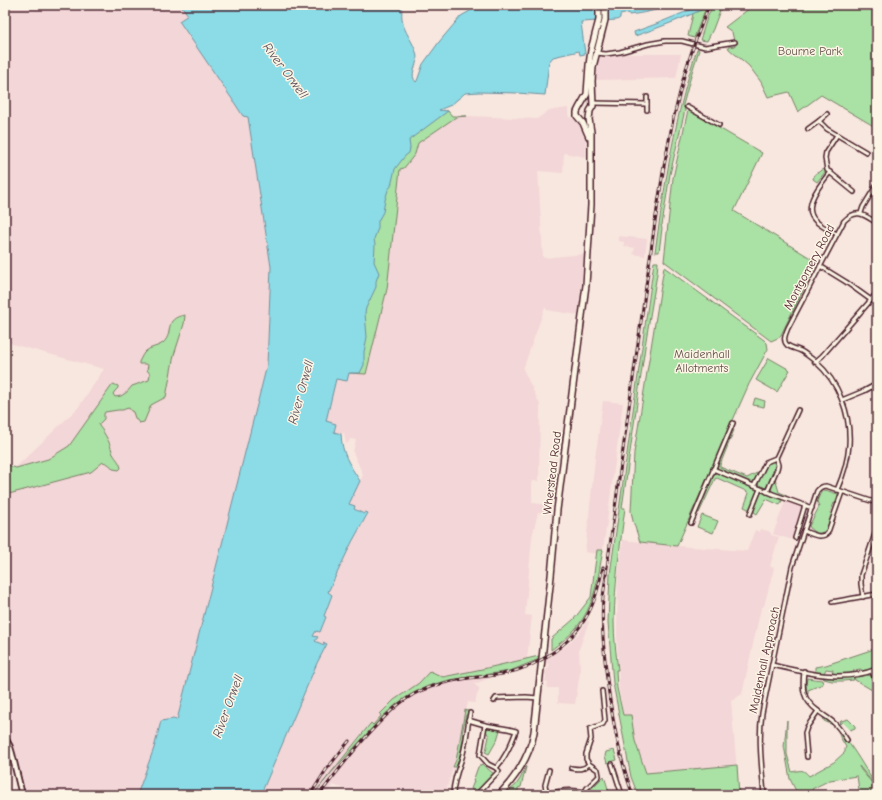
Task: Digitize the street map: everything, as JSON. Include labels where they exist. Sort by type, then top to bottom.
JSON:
[{"type":"main road","name":"Wherstead Road","points":[[591,144],[585,126],[577,115],[578,110],[588,94],[588,65],[591,50],[602,20],[600,5]]},
{"type":"main road","name":"Wherstead Road","points":[[499,795],[519,771],[529,751],[534,735],[557,510],[586,285],[591,204],[591,144],[588,119],[590,110],[593,106],[592,77],[605,5]]},
{"type":"main road","points":[[578,117],[585,116],[590,110]]},
{"type":"street","points":[[596,53],[606,54],[620,52],[665,41],[682,41],[705,47],[735,42]]},
{"type":"street","points":[[647,97],[647,110]]},
{"type":"street","points":[[593,103],[647,104]]},
{"type":"street","points":[[687,107],[719,124]]},
{"type":"street","points":[[808,129],[827,114]]},
{"type":"street","points":[[819,121],[827,129],[866,152]]},
{"type":"street","points":[[837,135],[826,152],[825,158],[827,170],[854,192]]},
{"type":"street","points":[[830,172],[815,192],[811,200],[810,208],[812,217],[817,223],[837,234]]},
{"type":"street","points":[[877,184],[861,213],[877,223]]},
{"type":"street","name":"Montgomery Road","points":[[815,362],[802,352],[787,344],[784,340],[784,335],[844,221],[849,215],[861,213]]},
{"type":"street","points":[[820,266],[871,300]]},
{"type":"street","points":[[877,292],[822,356],[815,362],[829,377],[842,400],[848,424],[848,456],[838,490],[877,503]]},
{"type":"street","points":[[842,400],[877,384]]},
{"type":"street","points":[[767,492],[777,469],[778,465],[776,458],[798,410]]},
{"type":"street","points":[[691,522],[733,423]]},
{"type":"street","points":[[754,486],[766,462],[776,458]]},
{"type":"street","points":[[713,469],[767,492],[812,508]]},
{"type":"street","name":"Maidenhall Approach","points":[[764,795],[760,730],[762,713],[792,567],[819,488],[826,486],[838,490]]},
{"type":"street","points":[[750,514],[760,489]]},
{"type":"street","points":[[804,531],[819,536],[826,535],[842,492]]},
{"type":"street","points":[[795,538],[805,505]]},
{"type":"street","points":[[863,597],[860,584],[861,574],[877,528]]},
{"type":"street","points":[[832,602],[877,594]]},
{"type":"street","points":[[772,665],[829,676],[858,675],[877,669]]},
{"type":"street","points":[[872,671],[877,685]]},
{"type":"street","points":[[804,672],[804,693],[808,702],[836,725],[847,740]]},
{"type":"street","points":[[549,770],[545,785],[546,795],[576,790],[584,794],[599,776],[598,770],[589,764],[586,757],[591,739],[590,729],[603,724],[606,720],[602,691]]},
{"type":"street","points":[[494,701],[496,698],[538,698]]},
{"type":"street","points":[[807,758],[805,739],[806,730],[818,711]]},
{"type":"street","points":[[453,795],[453,788],[461,760],[470,713]]},
{"type":"street","points":[[468,720],[516,731],[508,750],[496,768]]},
{"type":"street","points":[[475,795],[484,788],[499,771],[488,764],[480,755],[486,725]]},
{"type":"street","points":[[5,738],[12,754],[22,795]]},
{"type":"street","points":[[571,768],[580,770],[587,767],[589,764]]},
{"type":"street","points":[[612,764],[622,795]]},
{"type":"shaded area","points":[[5,5],[181,5],[188,15],[179,21],[243,116],[248,117],[271,267],[267,365],[177,720],[173,719],[154,748],[137,795],[27,795],[14,749],[5,730],[5,464],[16,467],[78,408],[104,369],[5,342]]},
{"type":"shaded area","points":[[628,54],[681,54],[676,78],[596,80],[598,58]]},
{"type":"shaded area","points":[[568,108],[569,117],[577,120],[586,142],[586,157],[564,153],[563,173],[538,171],[543,258],[584,254],[578,315],[547,310],[545,307],[523,369],[540,405],[539,481],[532,481],[532,503],[551,505],[549,514],[538,512],[532,537],[525,615],[532,616],[527,659],[530,663],[474,684],[480,689],[475,703],[468,702],[465,711],[459,743],[446,791],[447,795],[364,795],[333,785],[326,795],[266,795],[263,792],[261,795],[317,663],[327,644],[324,643],[324,645],[315,640],[313,637],[316,631],[319,632],[326,617],[324,616],[332,595],[327,592],[368,514],[364,514],[354,509],[349,504],[363,475],[353,452],[356,440],[350,439],[346,444],[344,433],[341,434],[334,432],[325,421],[336,379],[349,373],[366,374],[387,289],[400,169],[417,141],[451,116],[537,119],[548,111]]},
{"type":"shaded area","points":[[619,236],[647,239],[645,256],[633,254],[635,248],[624,246],[624,242],[619,241]]},
{"type":"shaded area","points":[[603,401],[623,403],[603,550],[598,550],[597,554],[585,552]]},
{"type":"shaded area","points":[[786,499],[812,508],[800,542],[773,534]]},
{"type":"shaded area","points":[[760,529],[768,531],[771,535],[779,537],[770,566],[774,568],[764,606],[761,608],[742,694],[731,701],[739,795],[649,795],[624,720],[619,689],[617,633],[618,576],[623,540],[677,546],[747,551],[755,530],[759,532]]},
{"type":"shaded area","points":[[587,621],[589,622],[579,649],[580,672],[575,704],[558,703],[558,688],[547,688],[548,682],[545,681],[545,672],[549,667],[549,664],[545,662],[545,660],[566,646],[580,632]]},
{"type":"green space","points":[[695,5],[707,5],[694,38],[688,36]]},
{"type":"green space","points":[[713,5],[722,5],[707,41],[700,40],[707,18]]},
{"type":"green space","name":"Bourne Park","points":[[754,5],[877,5],[877,128],[821,95],[798,112],[789,92],[768,97],[761,82],[749,66],[728,47],[735,46],[732,32],[725,27]]},
{"type":"green space","points":[[697,49],[699,50],[683,105],[685,110],[670,174],[661,226],[659,252],[655,252],[667,175],[677,124],[689,74]]},
{"type":"green space","points":[[688,110],[762,153],[734,211],[817,262],[780,337],[771,341],[664,261],[673,178]]},
{"type":"green space","points":[[438,111],[448,111],[452,116],[467,116],[456,117],[418,143],[415,154],[404,168],[400,169],[387,289],[366,374],[349,373],[364,249],[404,144]]},
{"type":"green space","points":[[826,168],[826,171],[817,182],[813,179],[815,174]]},
{"type":"green space","points":[[654,262],[658,262],[657,274],[622,508],[625,508],[614,621],[618,670],[616,670],[617,688],[623,715],[631,715],[635,741],[646,773],[737,765],[739,795],[638,795],[631,777],[613,683],[608,622],[610,574]]},
{"type":"green space","name":"Maidenhall Allotments","points":[[664,267],[764,340],[767,343],[768,349],[749,384],[677,546],[640,542],[631,511],[634,453]]},
{"type":"green space","points":[[185,315],[184,324],[174,355],[166,397],[151,405],[144,422],[139,423],[129,408],[105,412],[104,419],[99,424],[113,454],[120,464],[121,468],[119,470],[113,469],[109,464],[103,462],[91,472],[5,495],[5,464],[16,468],[48,459],[69,446],[113,384],[118,386],[113,394],[115,397],[121,396],[132,386],[149,380],[150,374],[147,370],[148,365],[139,364],[142,356],[148,350],[163,343],[168,335],[171,323],[178,317]]},
{"type":"green space","points":[[769,358],[790,370],[777,392],[756,380]]},
{"type":"green space","points":[[755,398],[765,401],[764,407],[753,405]]},
{"type":"green space","points":[[731,429],[734,430],[720,467],[747,478],[759,472],[753,482],[750,483],[718,470],[717,465]]},
{"type":"green space","points":[[770,461],[773,461],[775,464],[775,470],[766,488],[763,489],[758,486],[764,469]]},
{"type":"green space","points":[[716,473],[757,490],[750,509],[744,507],[749,493],[717,478],[715,479],[699,513],[696,512],[711,476]]},
{"type":"green space","points":[[775,478],[779,492],[786,495],[785,497],[773,493],[771,489]]},
{"type":"green space","points":[[825,490],[838,494],[836,504],[834,503],[830,513],[832,515],[828,527],[823,532],[817,533],[812,531],[809,526],[819,507],[817,501],[821,492]]},
{"type":"green space","points":[[762,492],[782,500],[780,505],[766,499],[757,514],[754,512],[754,507]]},
{"type":"green space","points":[[702,515],[718,521],[713,533],[697,527]]},
{"type":"green space","points":[[597,550],[603,550],[595,591],[588,610],[573,631],[551,650],[551,639],[574,619],[591,597]]},
{"type":"green space","points":[[877,648],[877,667],[862,672],[861,669],[854,670],[853,674],[832,675],[833,670],[826,669],[824,673],[815,672],[815,667],[826,665]]},
{"type":"green space","points":[[539,656],[539,659],[510,671],[449,680],[428,686],[410,695],[383,716],[313,795],[371,723],[373,725],[381,716],[380,714],[394,700],[419,683],[430,671],[443,677]]},
{"type":"green space","points":[[866,675],[872,676],[876,686],[872,690],[855,680],[854,677]]},
{"type":"green space","points":[[823,676],[835,678],[853,677],[854,680],[832,681],[824,679]]},
{"type":"green space","points":[[807,678],[822,680],[823,684],[808,690],[807,694]]},
{"type":"green space","points":[[465,710],[468,711],[462,733],[464,734],[458,765],[453,767],[456,760]]},
{"type":"green space","points":[[823,716],[831,722],[853,748],[877,787],[877,793],[873,783],[859,766],[872,783],[877,795],[859,795],[856,792],[859,790],[857,776],[830,780],[812,789],[815,795],[798,795],[790,779],[784,747],[787,720],[787,754],[792,772],[802,771],[809,776],[834,762],[845,752],[846,747],[840,737],[839,732],[833,725],[824,721]]},
{"type":"green space","points":[[848,719],[855,726],[855,728],[850,730],[842,722],[840,724],[839,723]]},
{"type":"green space","points":[[489,727],[500,730],[497,740],[489,754],[485,752],[489,736],[486,731]]},
{"type":"green space","points":[[614,750],[617,760],[607,763],[605,756],[606,752]]},
{"type":"green space","points":[[482,764],[494,774],[476,793],[471,789],[478,767]]},
{"type":"green space","points":[[526,767],[521,787],[518,788],[518,795],[504,795],[516,785]]},
{"type":"green space","points":[[604,776],[610,795],[586,795],[589,791]]},
{"type":"water","name":"River Orwell","points":[[181,5],[402,5],[403,24],[417,54],[417,61],[413,73],[416,82],[423,64],[439,42],[461,16],[470,11],[473,5],[565,5],[585,7],[617,5],[615,7],[619,11],[628,9],[628,5],[668,5],[644,13],[629,15],[629,13],[620,15],[620,18],[617,20],[581,22],[585,54],[580,55],[579,51],[553,57],[549,62],[545,95],[479,92],[465,93],[451,105],[439,110],[448,111],[409,140],[409,153],[395,169],[391,186],[385,200],[383,212],[378,221],[378,228],[374,239],[374,262],[379,273],[376,281],[376,287],[365,313],[367,337],[364,352],[364,365],[360,373],[349,373],[347,381],[336,379],[326,421],[336,424],[334,432],[341,434],[347,459],[360,481],[349,504],[355,506],[354,509],[364,514],[365,512],[368,513],[328,592],[332,595],[324,616],[326,617],[320,632],[316,631],[313,636],[318,637],[315,641],[324,645],[323,642],[327,644],[317,663],[261,795],[137,795],[154,748],[161,721],[173,719],[177,720],[267,365],[271,267],[248,117],[243,116],[179,21],[188,15]]},
{"type":"water","points":[[702,5],[712,5],[674,22],[635,36],[634,32]]},
{"type":"waterway","points":[[617,10],[629,8]]},
{"type":"railway","points":[[633,795],[620,752],[611,708],[603,638],[603,597],[664,166],[673,120],[685,72],[709,5]]},
{"type":"railway","points":[[319,795],[367,735],[398,705],[414,694],[427,688],[455,680],[516,671],[529,666],[554,652],[576,632],[584,621],[595,598],[603,567]]},
{"type":"railway","points":[[310,795],[326,770],[349,741]]}]
